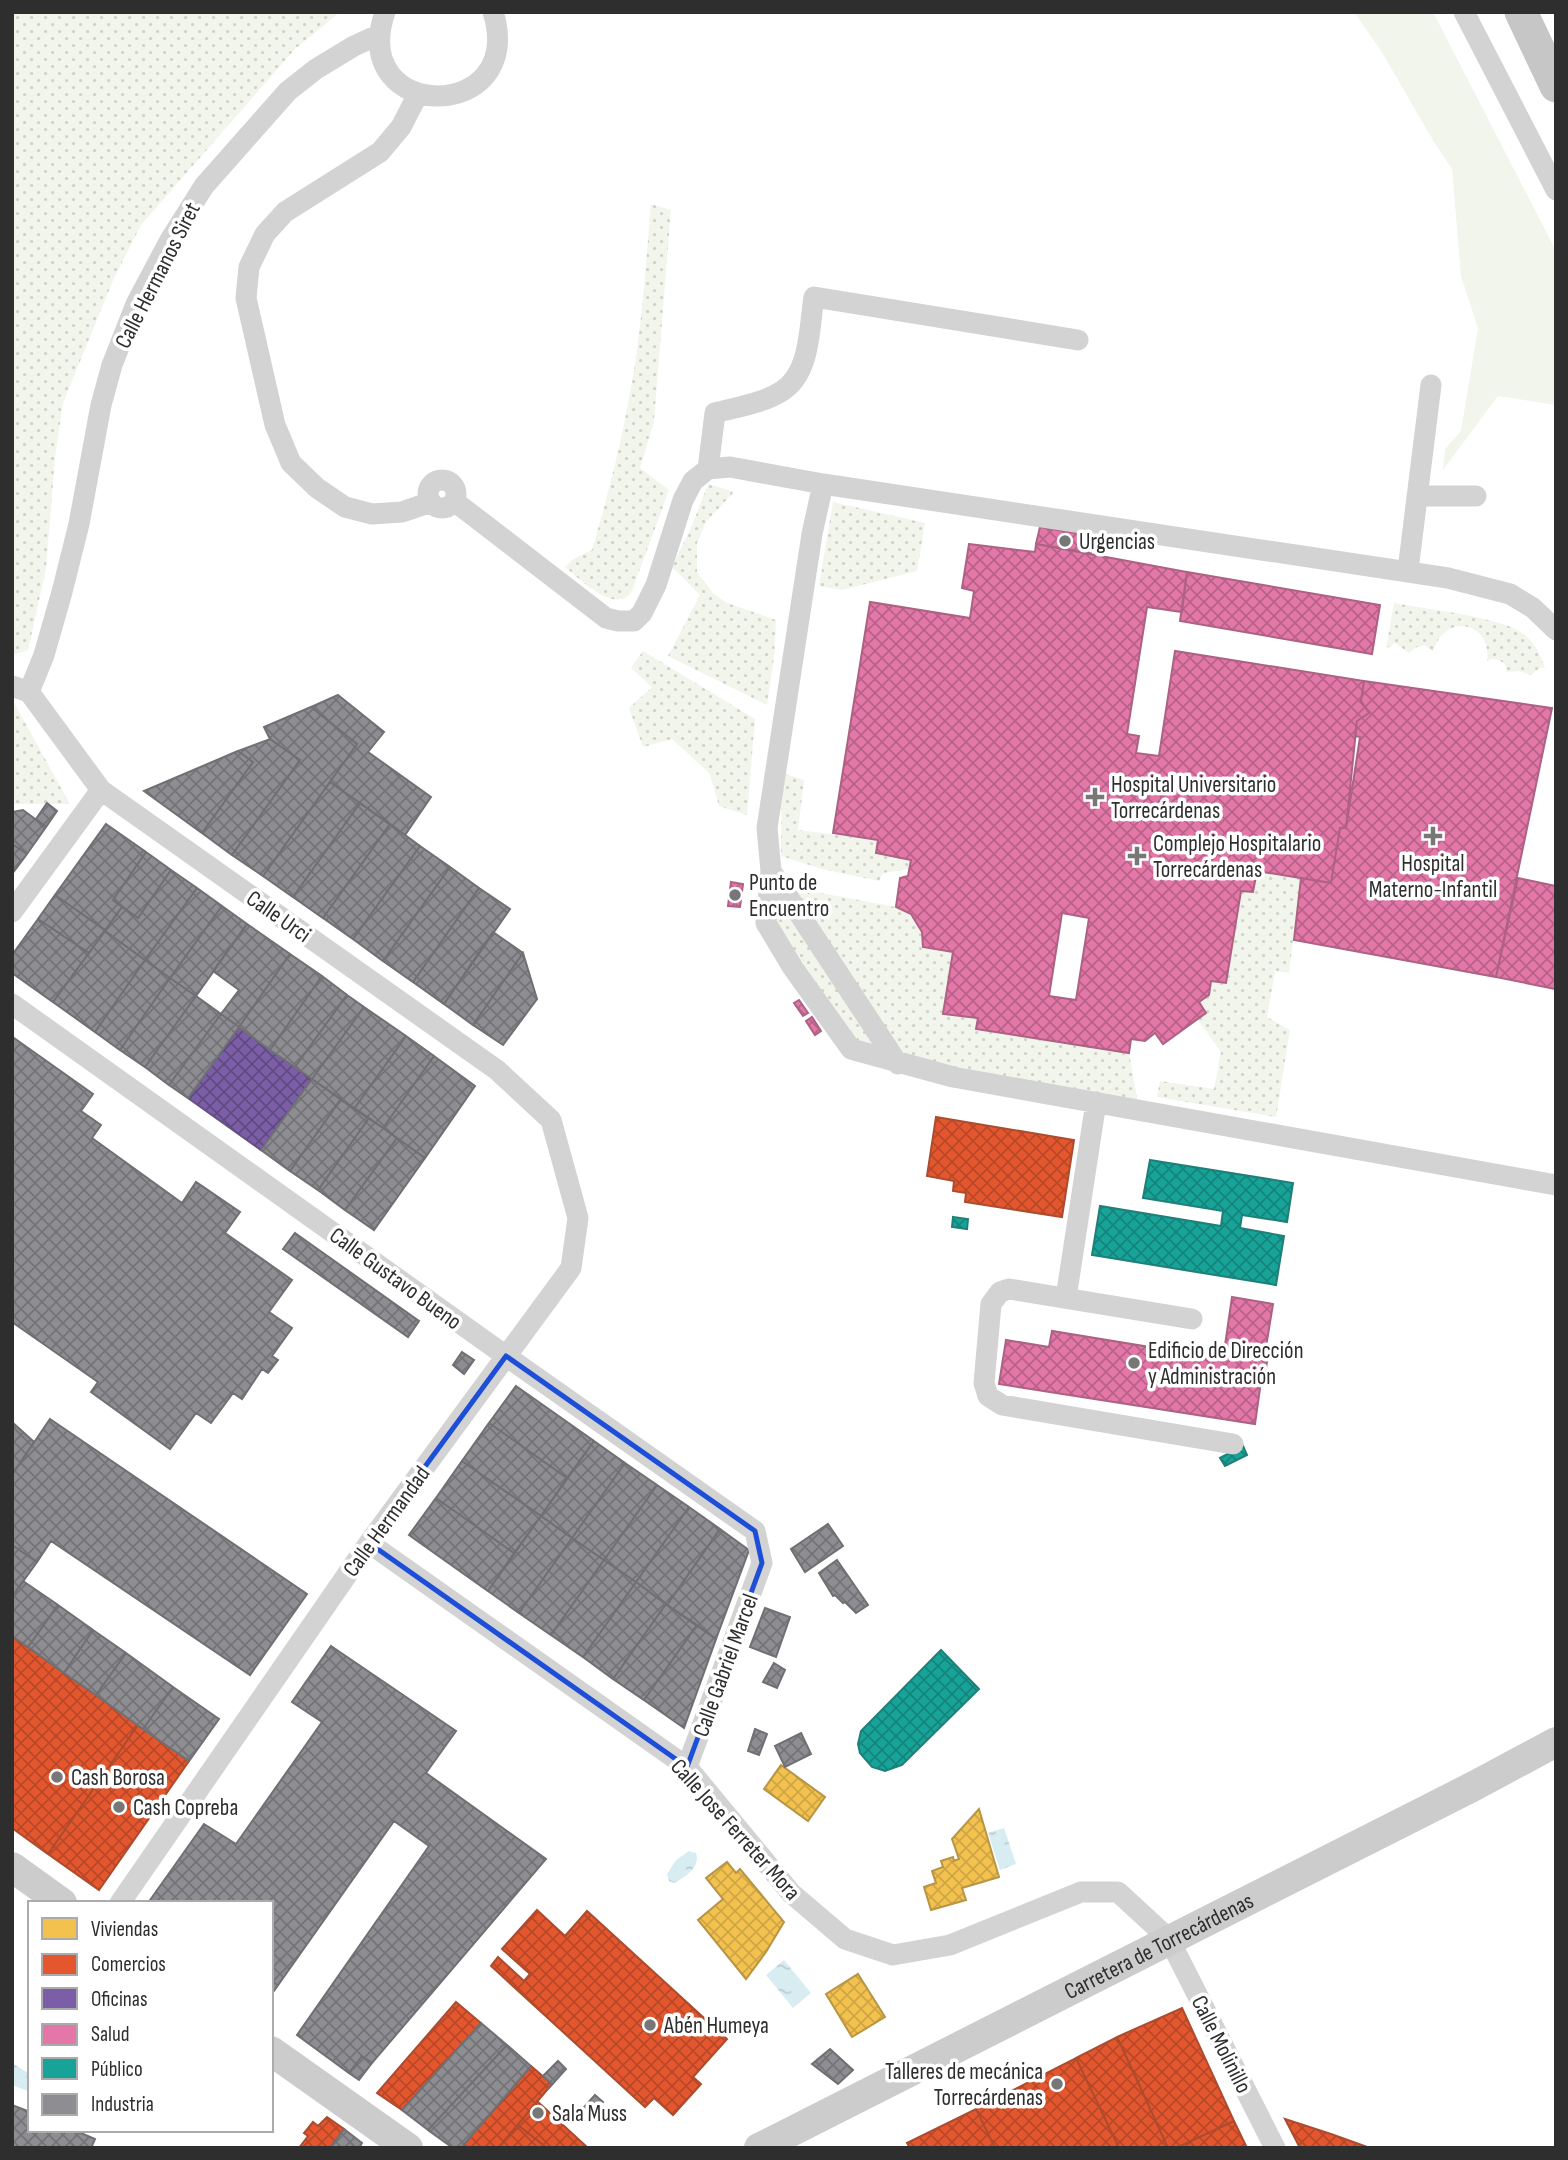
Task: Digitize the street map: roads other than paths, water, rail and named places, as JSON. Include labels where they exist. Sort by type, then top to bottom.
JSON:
[{"type":"main road","points":[[1521,12],[1556,86]]},
{"type":"street","points":[[385,12],[378,36],[382,58],[393,76],[405,88],[434,97],[465,91],[484,76],[495,58],[498,30],[492,12]]},
{"type":"street","points":[[1464,12],[1556,190]]},
{"type":"street","name":"Calle Hermanos Siret","points":[[20,689],[44,655],[62,592],[79,524],[101,405],[112,365],[136,304],[170,240],[204,186],[288,92],[316,69],[354,46],[378,36]]},
{"type":"street","points":[[418,94],[401,127],[380,152],[285,212],[265,234],[249,268],[246,298],[275,425],[291,463],[317,488],[345,507],[372,514],[402,512],[431,502],[440,508],[454,502],[606,618],[618,621],[634,621],[642,612],[656,585],[683,500],[693,481],[708,469],[730,467],[823,484],[1408,570],[1510,594],[1533,608],[1556,630]]},
{"type":"street","points":[[708,469],[715,413],[756,402],[783,391],[797,376],[804,360],[814,297],[1078,340]]},
{"type":"street","points":[[1408,570],[1432,385]]},
{"type":"street","points":[[823,484],[812,534],[767,828],[771,871],[766,923],[793,968],[851,1049],[953,1077],[1556,1185]]},
{"type":"street","points":[[1417,496],[1476,496]]},
{"type":"street","name":"Calle Urci","points":[[20,689],[101,790],[496,1070],[551,1120]]},
{"type":"street","points":[[12,912],[101,790]]},
{"type":"street","points":[[771,871],[898,1064]]},
{"type":"street","name":"Calle Gustavo Bueno","points":[[12,1004],[755,1531],[762,1563]]},
{"type":"street","points":[[1066,1298],[1096,1101]]},
{"type":"street","name":"Calle Hermandad","points":[[121,1901],[369,1543],[571,1268],[578,1218],[551,1120]]},
{"type":"street","points":[[1192,1320],[1009,1289],[1000,1292],[992,1304],[984,1383],[988,1396],[1002,1405],[1233,1444]]},
{"type":"street","name":"Calle Jose Ferreter Mora","points":[[369,1543],[687,1767],[791,1893],[845,1938],[893,1955],[950,1945],[1081,1892],[1118,1892],[1168,1939]]},
{"type":"street","name":"Calle Gabriel Marcel","points":[[687,1767],[762,1563]]},
{"type":"street","name":"Carretera de Torrecárdenas","points":[[759,2148],[1556,1742]]},
{"type":"street","points":[[12,1867],[59,1901]]},
{"type":"street","name":"Calle Molinillo","points":[[1168,1939],[1275,2148]]},
{"type":"street","points":[[273,2052],[408,2148]]},
{"type":"water","points":[[1004,1828],[1016,1864],[1000,1870],[988,1833]]},
{"type":"water","points":[[689,1851],[696,1853],[694,1867],[674,1883],[669,1881],[667,1874],[676,1860]]},
{"type":"water","points":[[784,1960],[811,1993],[793,2008],[766,1975]]},
{"type":"water","points":[[12,2063],[28,2073],[28,2091],[12,2085]]},
{"type":"place","name":"Urgencias","points":[[1065,541]]},
{"type":"place","name":"Hospital Universitario Torrecárdenas","points":[[1095,797]]},
{"type":"place","name":"Hospital Materno-Infantil","points":[[1433,836]]},
{"type":"place","name":"Complejo Hospitalario Torrecárdenas","points":[[1137,856]]},
{"type":"place","name":"Punto de Encuentro","points":[[735,895]]},
{"type":"place","name":"Edificio de Dirección y Administración","points":[[1134,1363]]},
{"type":"place","name":"Cash Borosa","points":[[57,1777]]},
{"type":"place","name":"Cash Copreba","points":[[119,1807]]},
{"type":"place","name":"Abén Humeya","points":[[650,2025]]},
{"type":"place","name":"Talleres de mecánica Torrecárdenas","points":[[1057,2084]]},
{"type":"place","name":"Sala Muss","points":[[538,2113]]}]
